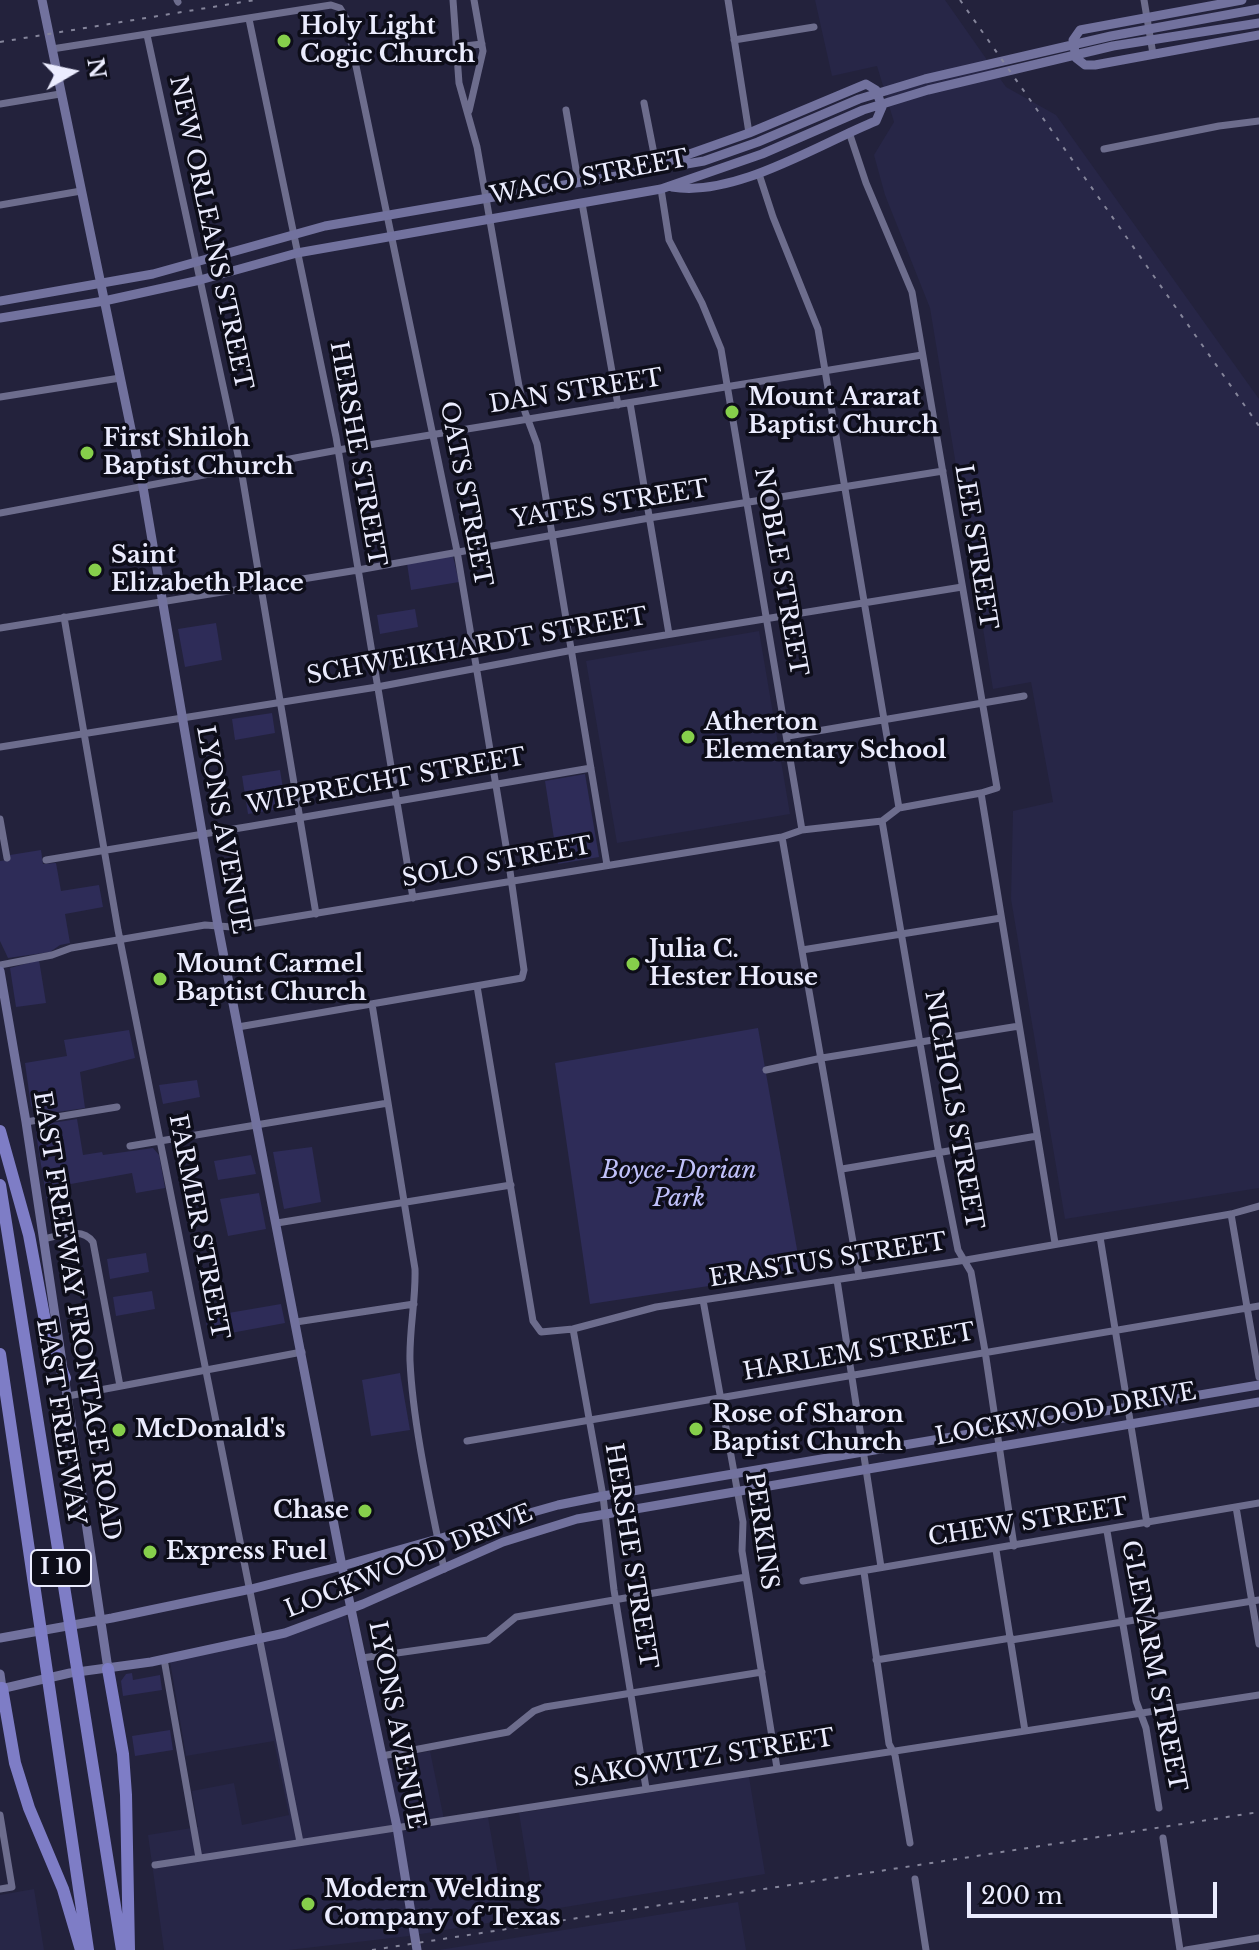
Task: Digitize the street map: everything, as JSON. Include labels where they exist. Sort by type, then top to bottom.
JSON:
[{"type":"highway","points":[[0,1131],[29,1235],[48,1337],[65,1378]]},
{"type":"highway","name":"EAST FREEWAY","points":[[0,1185],[122,1950]]},
{"type":"highway","name":"EAST FREEWAY","points":[[0,1354],[88,1950]]},
{"type":"highway","points":[[103,1669],[123,1754],[129,1950]]},
{"type":"highway","points":[[1,1689],[15,1763],[29,1808],[63,1889],[81,1950]]},
{"type":"main road","name":"LYONS AVENUE","points":[[42,0],[143,487],[218,926],[342,1566],[397,1827],[417,1950]]},
{"type":"main road","points":[[1242,0],[1080,30],[1073,40],[1076,58],[1085,65],[1259,35]]},
{"type":"main road","name":"WACO STREET","points":[[0,318],[104,301],[200,280],[297,253],[665,188],[762,154],[859,99],[925,79],[1111,36],[1259,9]]},
{"type":"main road","name":"WACO STREET","points":[[0,301],[100,284],[196,262],[293,234],[387,215],[704,161],[942,86],[1113,46],[1259,23]]},
{"type":"main road","points":[[660,168],[866,84],[876,90],[882,107],[876,121],[759,174],[692,191],[665,188]]},
{"type":"main road","name":"EAST FREEWAY FRONTAGE ROAD","points":[[0,968],[102,1620],[103,1669]]},
{"type":"main road","name":"LOCKWOOD DRIVE","points":[[0,1638],[251,1589],[603,1496],[1259,1385]]},
{"type":"main road","name":"LOCKWOOD DRIVE","points":[[1,1689],[261,1640],[352,1608],[524,1534],[606,1514],[1259,1402]]},
{"type":"main road","points":[[0,1674],[1,1689]]},
{"type":"street","points":[[453,0],[459,83],[477,147],[527,419],[537,444],[607,865]]},
{"type":"street","points":[[468,113],[480,71],[482,44],[474,0]]},
{"type":"street","points":[[728,0],[749,133]]},
{"type":"street","points":[[1144,0],[1153,54]]},
{"type":"street","name":"OATS STREET","points":[[249,19],[331,5],[340,8],[347,22],[457,551],[512,881],[524,970],[522,978],[477,986]]},
{"type":"street","points":[[52,49],[249,19]]},
{"type":"street","name":"HERSHE STREET","points":[[249,19],[338,450],[413,898]]},
{"type":"street","points":[[734,40],[814,27]]},
{"type":"street","name":"NEW ORLEANS STREET","points":[[147,35],[241,469],[316,914]]},
{"type":"street","points":[[456,47],[482,44]]},
{"type":"street","points":[[0,104],[60,94]]},
{"type":"street","points":[[644,103],[660,168]]},
{"type":"street","points":[[566,110],[578,181]]},
{"type":"street","points":[[1104,149],[1259,121]]},
{"type":"street","name":"LEE STREET","points":[[849,132],[866,183],[912,292],[997,788],[981,793]]},
{"type":"street","points":[[759,174],[818,329],[899,808]]},
{"type":"street","name":"NOBLE STREET","points":[[665,188],[669,240],[716,334],[728,388],[802,830]]},
{"type":"street","points":[[0,205],[81,191]]},
{"type":"street","points":[[582,203],[618,405]]},
{"type":"street","name":"DAN STREET","points":[[0,513],[338,450],[922,355]]},
{"type":"street","points":[[0,397],[120,378]]},
{"type":"street","points":[[630,403],[669,634]]},
{"type":"street","name":"YATES STREET","points":[[0,628],[943,471]]},
{"type":"street","name":"SCHWEIKHARDT STREET","points":[[0,747],[377,687],[573,650],[962,587]]},
{"type":"street","name":"FARMER STREET","points":[[64,617],[104,851],[300,1842]]},
{"type":"street","points":[[788,736],[1024,696]]},
{"type":"street","name":"WIPPRECHT STREET","points":[[46,860],[190,838],[201,833],[300,820],[591,768]]},
{"type":"street","points":[[882,821],[899,808],[981,793],[1055,1243]]},
{"type":"street","points":[[0,819],[7,858]]},
{"type":"street","name":"SOLO STREET","points":[[0,968],[71,948],[205,925],[232,927],[782,837],[802,830],[882,821]]},
{"type":"street","name":"NICHOLS STREET","points":[[882,821],[939,1154],[958,1250],[971,1272],[1014,1546]]},
{"type":"street","points":[[782,837],[859,1276]]},
{"type":"street","points":[[802,950],[1001,918]]},
{"type":"street","points":[[238,1027],[477,986],[511,1185],[277,1223]]},
{"type":"street","points":[[372,1004],[415,1269],[411,1376],[444,1569]]},
{"type":"street","points":[[766,1070],[1019,1026]]},
{"type":"street","points":[[130,1146],[388,1103]]},
{"type":"street","points":[[26,1122],[117,1107]]},
{"type":"street","points":[[842,1169],[1037,1136]]},
{"type":"street","name":"ERASTUS STREET","points":[[511,1185],[533,1321],[537,1330],[545,1333],[573,1329],[630,1312],[966,1260],[1231,1214],[1259,1206]]},
{"type":"street","points":[[1231,1214],[1259,1377]]},
{"type":"street","points":[[43,1239],[83,1233],[93,1242],[120,1386]]},
{"type":"street","points":[[1100,1237],[1147,1524]]},
{"type":"street","points":[[837,1280],[881,1567]]},
{"type":"street","name":"PERKINS","points":[[703,1300],[743,1522],[742,1551],[777,1768]]},
{"type":"street","points":[[296,1322],[414,1304]]},
{"type":"street","name":"HARLEM STREET","points":[[467,1441],[1259,1306]]},
{"type":"street","name":"HERSHE STREET","points":[[573,1329],[606,1514],[615,1599],[646,1788]]},
{"type":"street","points":[[68,1396],[302,1352]]},
{"type":"street","name":"CHEW STREET","points":[[803,1581],[1259,1503]]},
{"type":"street","points":[[1236,1507],[1256,1601],[1259,1644]]},
{"type":"street","name":"GLENARM STREET","points":[[1107,1531],[1136,1701],[1142,1713],[1159,1808]]},
{"type":"street","points":[[996,1550],[1025,1731]]},
{"type":"street","points":[[864,1572],[889,1744],[894,1751],[910,1843]]},
{"type":"street","points":[[362,1658],[488,1640],[516,1617],[746,1577]]},
{"type":"street","points":[[876,1660],[1256,1601]]},
{"type":"street","points":[[164,1659],[199,1858]]},
{"type":"street","points":[[382,1756],[508,1732],[539,1709],[762,1672]]},
{"type":"street","name":"SAKOWITZ STREET","points":[[155,1865],[1259,1695]]},
{"type":"street","points":[[0,1815],[12,1887],[0,1889]]},
{"type":"street","points":[[1163,1838],[1180,1950]]},
{"type":"street","points":[[915,1879],[926,1950]]},
{"type":"street","points":[[1186,1950],[1259,1938]]},
{"type":"shaded area","points":[[815,0],[945,0],[1006,87],[1056,115],[1259,399],[1259,1188],[1065,1219],[1011,899],[1013,811],[1053,802],[1031,682],[993,689],[930,308],[885,195],[874,155],[894,122],[877,66],[832,76]]},
{"type":"shaded area","name":"Atherton Elementary School","points":[[759,631],[790,814],[617,843],[586,661]]},
{"type":"shaded area","points":[[346,1615],[379,1761],[430,1751],[445,1824],[488,1817],[506,1920],[409,1936],[289,1950],[164,1950],[148,1835],[198,1827],[192,1791],[234,1783],[242,1825],[289,1815],[274,1741],[186,1756],[170,1661],[267,1642]]},
{"type":"shaded area","points":[[749,1777],[765,1874],[535,1912],[519,1813]]},
{"type":"shaded area","points":[[34,1889],[44,1950],[0,1950],[0,1895]]},
{"type":"shaded area","points":[[738,1902],[746,1950],[439,1950],[514,1938]]},
{"type":"green space","points":[[453,556],[459,582],[411,590],[407,563]]},
{"type":"green space","points":[[415,609],[418,627],[380,634],[377,615]]},
{"type":"green space","points":[[216,623],[222,660],[185,667],[178,629]]},
{"type":"green space","points":[[272,713],[275,733],[235,740],[232,719]]},
{"type":"green space","points":[[280,770],[286,808],[248,814],[242,776]]},
{"type":"green space","points":[[585,774],[599,857],[558,864],[545,781]]},
{"type":"green space","points":[[41,850],[43,864],[56,863],[61,891],[99,885],[103,907],[65,914],[70,943],[50,952],[8,958],[0,941],[0,861],[7,860],[10,855]]},
{"type":"green space","points":[[39,960],[46,1003],[16,1007],[10,968]]},
{"type":"green space","name":"Boyce-Dorian Park","points":[[758,1028],[801,1272],[590,1304],[555,1063]]},
{"type":"green space","points":[[129,1030],[135,1058],[80,1072],[85,1108],[37,1115],[31,1106],[25,1063],[67,1056],[64,1040]]},
{"type":"green space","points":[[197,1080],[200,1097],[163,1104],[159,1085]]},
{"type":"green space","points":[[77,1119],[83,1155],[153,1148],[159,1155],[165,1188],[136,1193],[132,1173],[54,1187],[59,1217],[64,1227],[51,1226],[36,1134],[39,1125]]},
{"type":"green space","points":[[312,1147],[321,1202],[284,1209],[273,1152]]},
{"type":"green space","points":[[251,1155],[256,1174],[218,1180],[214,1161]]},
{"type":"green space","points":[[259,1193],[266,1229],[228,1236],[220,1199]]},
{"type":"green space","points":[[146,1253],[149,1272],[110,1279],[107,1259]]},
{"type":"green space","points":[[152,1291],[155,1309],[116,1316],[113,1297]]},
{"type":"green space","points":[[281,1304],[285,1323],[209,1337],[205,1317]]},
{"type":"green space","points":[[400,1373],[410,1430],[371,1436],[362,1380]]},
{"type":"green space","points":[[132,1673],[133,1680],[160,1675],[162,1690],[123,1696],[121,1681],[126,1674]]},
{"type":"green space","points":[[170,1730],[173,1750],[135,1756],[132,1736]]},
{"type":"railway","points":[[0,42],[255,0]]},
{"type":"railway","points":[[960,0],[1259,426]]},
{"type":"railway","points":[[372,1950],[1259,1812]]},
{"type":"place","name":"Holy Light Cogic Church","points":[[284,41]]},
{"type":"place","name":"Mount Ararat Baptist Church","points":[[732,412]]},
{"type":"place","name":"First Shiloh Baptist Church","points":[[87,453]]},
{"type":"place","name":"Saint Elizabeth Place","points":[[95,570]]},
{"type":"place","name":"Atherton Elementary School","points":[[688,737]]},
{"type":"place","name":"Julia C. Hester House","points":[[633,964]]},
{"type":"place","name":"Mount Carmel Baptist Church","points":[[160,979]]},
{"type":"place","name":"Rose of Sharon Baptist Church","points":[[696,1429]]},
{"type":"place","name":"McDonald's","points":[[119,1430]]},
{"type":"place","name":"Chase","points":[[365,1511]]},
{"type":"place","name":"Express Fuel","points":[[150,1552]]},
{"type":"place","name":"Modern Welding Company of Texas","points":[[308,1904]]}]
